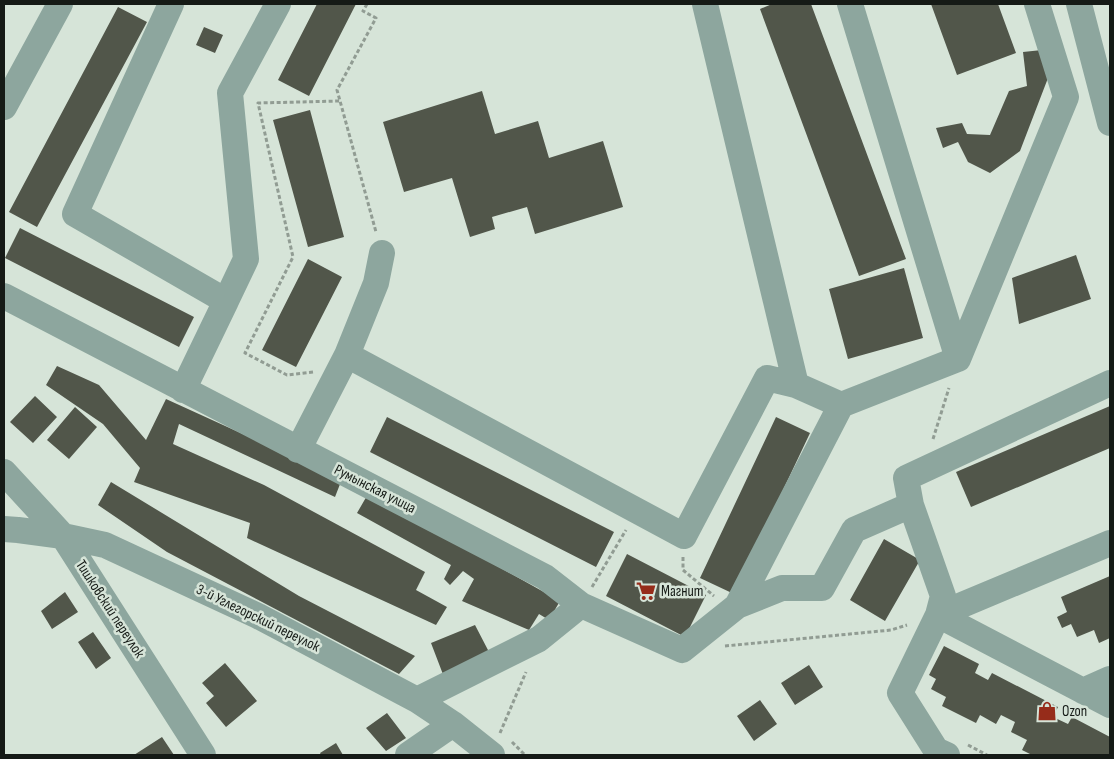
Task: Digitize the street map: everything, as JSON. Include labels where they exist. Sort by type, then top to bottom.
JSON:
[{"type":"street","points":[[4,107],[60,4]]},
{"type":"street","points":[[171,4],[75,214],[226,301]]},
{"type":"street","points":[[183,390],[246,259],[230,93],[278,4]]},
{"type":"street","points":[[705,4],[796,384]]},
{"type":"street","points":[[850,4],[958,359]]},
{"type":"street","points":[[735,609],[840,406],[958,359],[1066,97],[1038,4]]},
{"type":"street","points":[[1083,5],[1110,123]]},
{"type":"street","points":[[298,450],[347,355],[376,283],[382,254]]},
{"type":"street","name":"Румынская улица","points":[[4,296],[545,577],[581,604],[682,650],[735,609]]},
{"type":"street","points":[[347,355],[684,536],[767,378],[796,384],[840,406]]},
{"type":"street","points":[[954,749],[936,750],[900,693],[938,615],[943,596],[911,505],[906,478],[1110,383]]},
{"type":"street","name":"Тишковский переулок","points":[[4,472],[63,536],[203,755]]},
{"type":"street","points":[[735,609],[782,588],[822,588],[854,530],[911,505]]},
{"type":"street","name":"3-й Углегорский переулок","points":[[4,530],[63,536],[105,545],[258,616],[417,700],[453,724],[495,747]]},
{"type":"street","points":[[938,615],[1110,543]]},
{"type":"street","points":[[417,700],[539,639],[581,604]]},
{"type":"street","points":[[938,615],[1110,705]]},
{"type":"street","points":[[1083,691],[1110,679]]},
{"type":"street","points":[[408,755],[453,724]]},
{"type":"path","points":[[367,4],[363,11],[376,18],[337,90],[382,254]]},
{"type":"path","points":[[322,371],[287,375],[245,353],[293,256],[258,103],[340,101]]},
{"type":"path","points":[[924,469],[958,359]]},
{"type":"path","points":[[581,604],[638,511]]},
{"type":"path","points":[[684,536],[683,570],[735,609]]},
{"type":"path","points":[[722,646],[891,630],[938,615]]},
{"type":"path","points":[[495,747],[539,639]]},
{"type":"path","points":[[954,749],[987,755]]},
{"type":"building","points":[[317,4],[356,4],[309,96],[278,80]]},
{"type":"building","points":[[772,4],[811,4],[906,259],[859,276],[760,9]]},
{"type":"building","points":[[931,4],[998,4],[1016,53],[957,75]]},
{"type":"building","points":[[118,7],[147,22],[37,227],[9,212]]},
{"type":"building","points":[[204,27],[223,35],[215,53],[196,45]]},
{"type":"building","points":[[1042,50],[1048,78],[1020,151],[990,173],[968,162],[958,142],[943,148],[936,128],[962,123],[967,134],[990,135],[1009,91],[1027,86],[1023,52]]},
{"type":"building","points":[[482,91],[495,134],[538,121],[549,158],[603,141],[623,207],[535,234],[527,207],[492,217],[495,229],[470,237],[452,178],[404,192],[383,122]]},
{"type":"building","points":[[310,110],[344,237],[308,247],[273,120]]},
{"type":"building","points":[[20,228],[194,317],[179,347],[5,258]]},
{"type":"building","points":[[1076,255],[1091,299],[1019,324],[1012,278]]},
{"type":"building","points":[[308,259],[342,277],[296,367],[262,350]]},
{"type":"building","points":[[904,268],[923,338],[848,359],[829,289]]},
{"type":"building","points":[[57,366],[99,385],[146,440],[166,399],[342,479],[335,497],[179,424],[173,444],[264,485],[425,572],[416,590],[447,607],[436,625],[247,538],[250,523],[134,482],[140,468],[103,424],[46,385]]},
{"type":"building","points":[[35,396],[57,417],[33,443],[10,422]]},
{"type":"building","points":[[1110,406],[1110,448],[971,507],[956,472]]},
{"type":"building","points":[[75,407],[97,427],[69,459],[47,440]]},
{"type":"building","points":[[387,417],[614,532],[596,567],[370,452]]},
{"type":"building","points":[[776,417],[810,433],[734,594],[700,578]]},
{"type":"building","points":[[111,482],[299,596],[415,656],[399,674],[167,552],[98,505]]},
{"type":"building","points":[[368,494],[560,601],[549,620],[539,614],[529,630],[462,601],[474,579],[463,571],[450,585],[444,579],[451,565],[357,513]]},
{"type":"building","points":[[884,539],[920,560],[885,621],[850,600]]},
{"type":"building","points":[[627,554],[706,595],[685,637],[606,596]]},
{"type":"building","points":[[1110,576],[1110,638],[1099,643],[1094,630],[1077,637],[1071,624],[1062,628],[1057,617],[1067,612],[1061,597]]},
{"type":"building","points":[[65,592],[78,612],[52,629],[41,611]]},
{"type":"building","points":[[475,625],[489,652],[444,677],[431,643]]},
{"type":"building","points":[[93,632],[111,658],[96,669],[78,642]]},
{"type":"building","points":[[944,646],[979,664],[975,673],[988,680],[992,673],[1058,707],[1053,717],[1068,724],[1072,717],[1110,737],[1110,755],[1032,755],[1022,750],[1027,740],[1011,732],[1015,722],[1001,715],[996,724],[980,715],[976,723],[942,706],[946,697],[931,689],[936,679],[929,675]]},
{"type":"building","points":[[225,663],[257,701],[226,727],[206,703],[214,696],[202,683]]},
{"type":"building","points":[[809,665],[823,687],[795,705],[781,683]]},
{"type":"building","points":[[760,700],[777,724],[754,741],[737,716]]},
{"type":"building","points":[[387,713],[406,738],[386,751],[366,728]]},
{"type":"building","points":[[162,737],[174,755],[134,755]]},
{"type":"building","points":[[336,743],[343,755],[321,755],[320,753]]},
{"type":"place","name":"Магнит","points":[[646,591]]},
{"type":"place","name":"Ozon","points":[[1047,711]]}]
